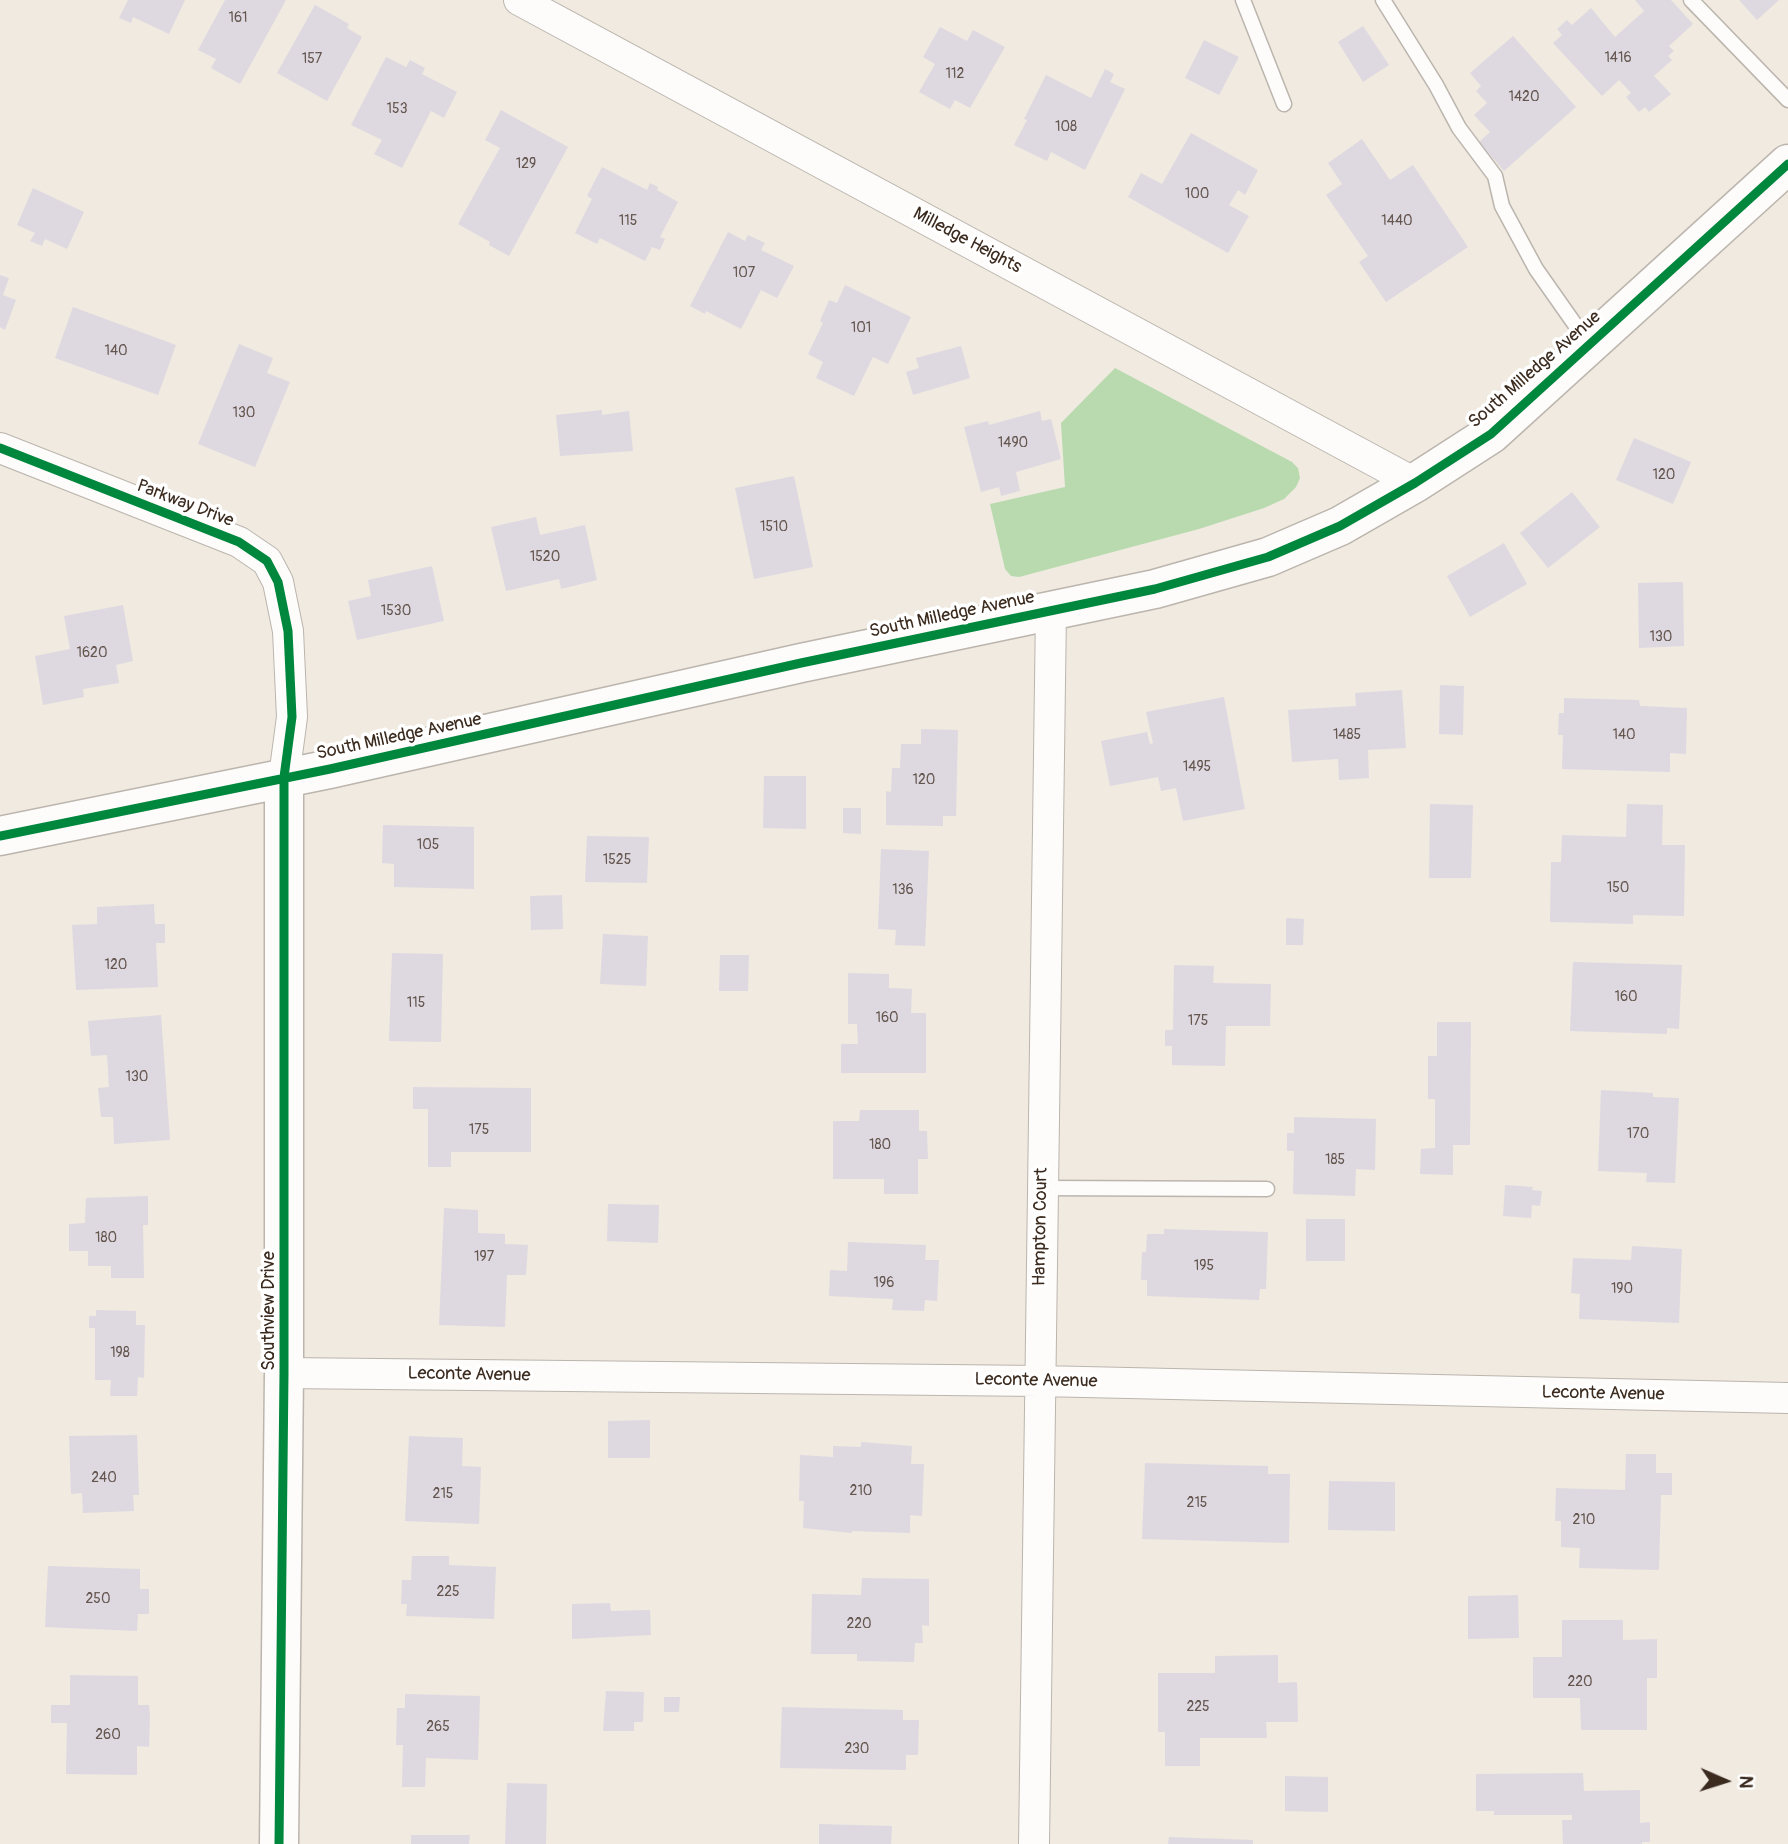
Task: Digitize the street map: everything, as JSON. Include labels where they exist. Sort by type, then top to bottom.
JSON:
[{"type":"main road","name":"South Milledge Avenue","points":[[0,836],[330,769],[801,663],[1155,589],[1268,557],[1340,526],[1415,484],[1491,433],[1788,164]]},
{"type":"main road","name":"Southview Drive","points":[[279,1844],[284,1373],[284,777]]},
{"type":"street","name":"Milledge Heights","points":[[519,0],[1415,484]]},
{"type":"street","name":"Parkway Drive","points":[[0,449],[239,542],[267,561],[278,582],[288,631],[292,716],[284,777]]},
{"type":"street","name":"Hampton Court","points":[[1034,1844],[1051,610]]},
{"type":"street","name":"Leconte Avenue","points":[[284,1373],[1040,1381],[1788,1398]]},
{"type":"lane","points":[[1243,0],[1284,104]]},
{"type":"lane","points":[[1383,0],[1436,85],[1459,128],[1495,176],[1502,206],[1536,269],[1589,344]]},
{"type":"lane","points":[[1690,0],[1788,100]]},
{"type":"lane","points":[[1041,1188],[1267,1189]]},
{"type":"green space","points":[[1115,368],[1292,462],[1298,468],[1300,478],[1296,487],[1284,499],[1264,508],[1199,529],[1019,577],[1011,576],[1005,569],[990,504],[1065,487],[1061,423]]},
{"type":"building","points":[[128,0],[185,0],[169,34],[133,17],[131,23],[119,18]]},
{"type":"building","points":[[225,0],[286,0],[240,84],[211,68],[216,59],[198,50]]},
{"type":"building","points":[[1635,0],[1671,0],[1693,24],[1669,46],[1674,51],[1668,56],[1672,60],[1654,76],[1671,94],[1649,112],[1645,107],[1639,112],[1626,97],[1631,93],[1619,80],[1602,96],[1553,43],[1562,35],[1557,29],[1567,20],[1572,25],[1591,8],[1615,37],[1644,11]]},
{"type":"building","points":[[1739,0],[1779,0],[1757,20]]},
{"type":"building","points":[[315,5],[349,24],[347,28],[362,37],[327,101],[277,73]]},
{"type":"building","points":[[1363,26],[1389,65],[1363,82],[1338,42]]},
{"type":"building","points":[[940,27],[967,41],[973,30],[1005,47],[970,108],[955,100],[950,109],[919,92],[935,64],[923,57]]},
{"type":"building","points":[[1513,36],[1576,107],[1504,171],[1479,142],[1490,132],[1474,115],[1487,103],[1476,91],[1481,86],[1470,73]]},
{"type":"building","points":[[1204,40],[1239,57],[1219,95],[1185,78]]},
{"type":"building","points":[[386,57],[406,67],[410,60],[425,68],[422,74],[457,92],[444,118],[431,111],[402,168],[374,154],[382,140],[351,125]]},
{"type":"building","points":[[1105,69],[1114,74],[1110,82],[1125,89],[1085,170],[1051,152],[1047,161],[1014,145],[1046,75],[1091,98]]},
{"type":"building","points":[[501,110],[568,147],[509,256],[458,224],[500,148],[485,140]]},
{"type":"building","points":[[1191,133],[1258,170],[1245,195],[1238,190],[1229,205],[1249,216],[1228,253],[1128,197],[1141,173],[1162,184]]},
{"type":"building","points":[[1362,139],[1390,180],[1413,165],[1468,247],[1386,302],[1359,262],[1368,256],[1326,195],[1342,184],[1328,163]]},
{"type":"building","points":[[602,167],[647,190],[650,183],[678,202],[660,237],[665,239],[660,250],[652,247],[645,261],[600,238],[597,244],[575,233],[592,199],[587,196]]},
{"type":"building","points":[[33,188],[84,212],[67,249],[45,239],[42,246],[30,241],[35,233],[17,225]]},
{"type":"building","points":[[728,232],[745,241],[748,235],[765,243],[761,250],[794,266],[777,298],[761,290],[741,329],[690,306]]},
{"type":"building","points":[[0,275],[9,278],[3,295],[16,300],[5,330],[0,327]]},
{"type":"building","points":[[845,285],[911,317],[888,364],[873,357],[854,396],[816,378],[823,362],[808,354],[823,323],[820,321],[829,300],[837,303]]},
{"type":"building","points":[[73,307],[176,345],[158,395],[55,358]]},
{"type":"building","points":[[239,344],[273,358],[267,373],[290,382],[255,467],[198,444]]},
{"type":"building","points":[[961,346],[970,378],[913,395],[906,372],[919,368],[916,358]]},
{"type":"building","points":[[602,410],[602,415],[629,411],[633,451],[560,456],[556,415]]},
{"type":"building","points":[[1040,411],[1042,421],[1051,419],[1061,459],[1016,472],[1020,491],[1001,496],[999,487],[981,492],[964,427],[988,421],[989,425]]},
{"type":"building","points":[[1634,438],[1691,462],[1673,504],[1616,480]]},
{"type":"building","points":[[794,476],[813,567],[754,579],[735,488]]},
{"type":"building","points":[[1572,492],[1600,527],[1548,568],[1520,533]]},
{"type":"building","points":[[536,517],[540,535],[585,525],[597,580],[561,589],[559,579],[506,591],[491,527]]},
{"type":"building","points":[[1504,543],[1527,584],[1470,617],[1447,576]]},
{"type":"building","points":[[432,566],[444,621],[357,640],[348,601],[371,596],[368,580]]},
{"type":"building","points":[[1683,582],[1684,646],[1639,648],[1638,583]]},
{"type":"building","points":[[123,605],[133,661],[116,665],[119,683],[83,689],[84,697],[43,705],[35,656],[70,649],[64,616]]},
{"type":"building","points":[[1440,685],[1464,686],[1463,735],[1439,734]]},
{"type":"building","points":[[1402,690],[1406,748],[1368,750],[1369,778],[1339,780],[1338,759],[1292,762],[1288,710],[1356,706],[1355,693]]},
{"type":"building","points":[[1224,697],[1245,809],[1183,821],[1176,788],[1161,791],[1158,777],[1110,786],[1101,741],[1147,732],[1150,744],[1153,743],[1146,712]]},
{"type":"building","points":[[1564,698],[1639,700],[1640,706],[1687,708],[1686,754],[1670,753],[1670,772],[1562,769],[1563,735],[1558,735],[1559,713],[1564,713]]},
{"type":"building","points":[[921,729],[958,730],[956,816],[943,816],[943,826],[886,825],[886,791],[891,792],[892,768],[900,768],[901,744],[921,744]]},
{"type":"building","points":[[764,776],[806,776],[806,829],[763,828]]},
{"type":"building","points":[[1430,804],[1473,805],[1471,878],[1429,878]]},
{"type":"building","points":[[1627,804],[1663,805],[1662,845],[1685,845],[1684,916],[1633,915],[1633,924],[1550,922],[1551,862],[1561,862],[1562,835],[1626,837]]},
{"type":"building","points":[[843,808],[861,808],[861,834],[843,833]]},
{"type":"building","points":[[383,825],[474,827],[474,889],[394,887],[394,864],[382,863]]},
{"type":"building","points":[[587,836],[649,837],[647,883],[585,882]]},
{"type":"building","points":[[881,849],[929,851],[925,946],[895,945],[896,930],[878,929]]},
{"type":"building","points":[[562,895],[563,929],[531,930],[530,896]]},
{"type":"building","points":[[154,904],[155,924],[165,924],[165,943],[156,943],[158,987],[76,990],[72,925],[97,924],[97,907]]},
{"type":"building","points":[[1286,918],[1304,919],[1303,945],[1286,945]]},
{"type":"building","points":[[603,934],[648,936],[646,986],[600,984]]},
{"type":"building","points":[[392,953],[443,954],[441,1042],[389,1041]]},
{"type":"building","points":[[720,955],[749,955],[748,991],[719,991]]},
{"type":"building","points":[[1573,962],[1682,965],[1679,1029],[1667,1028],[1667,1034],[1570,1031]]},
{"type":"building","points":[[1174,965],[1214,966],[1213,983],[1271,984],[1270,1026],[1226,1026],[1225,1066],[1172,1065],[1172,1046],[1165,1046],[1165,1030],[1173,1030]]},
{"type":"building","points":[[848,973],[889,974],[889,988],[912,989],[911,1013],[926,1013],[926,1073],[841,1073],[841,1044],[858,1044],[857,1024],[848,1024]]},
{"type":"building","points":[[161,1015],[170,1140],[114,1144],[113,1117],[101,1117],[98,1088],[109,1087],[107,1055],[91,1056],[88,1021]]},
{"type":"building","points":[[1437,1022],[1471,1022],[1470,1145],[1453,1145],[1453,1175],[1420,1174],[1421,1149],[1435,1148],[1435,1099],[1428,1099],[1428,1056],[1437,1056]]},
{"type":"building","points":[[413,1087],[531,1088],[531,1152],[451,1152],[451,1167],[428,1167],[428,1109],[413,1109]]},
{"type":"building","points":[[1601,1090],[1653,1093],[1653,1097],[1679,1098],[1675,1183],[1646,1182],[1647,1173],[1598,1171]]},
{"type":"building","points":[[860,1110],[919,1110],[919,1131],[927,1131],[928,1159],[918,1159],[918,1194],[884,1194],[884,1179],[833,1179],[833,1121],[859,1121]]},
{"type":"building","points":[[1294,1117],[1376,1119],[1375,1170],[1356,1169],[1355,1196],[1293,1194],[1294,1151],[1287,1151],[1287,1133],[1294,1133]]},
{"type":"building","points":[[1505,1185],[1533,1187],[1532,1190],[1542,1191],[1540,1206],[1532,1205],[1531,1218],[1503,1216]]},
{"type":"building","points":[[148,1196],[148,1225],[143,1225],[144,1278],[111,1278],[111,1266],[88,1266],[88,1251],[69,1251],[69,1224],[85,1223],[86,1198]]},
{"type":"building","points":[[608,1204],[659,1205],[658,1243],[607,1241]]},
{"type":"building","points":[[444,1208],[478,1210],[478,1233],[505,1234],[505,1244],[528,1245],[526,1275],[507,1275],[505,1327],[439,1325]]},
{"type":"building","points":[[1306,1219],[1345,1219],[1345,1261],[1306,1261]]},
{"type":"building","points":[[1164,1229],[1268,1232],[1266,1289],[1260,1289],[1259,1300],[1147,1296],[1147,1280],[1141,1280],[1142,1252],[1146,1252],[1147,1234],[1164,1234]]},
{"type":"building","points":[[848,1242],[926,1245],[925,1260],[939,1260],[937,1301],[925,1300],[924,1311],[892,1310],[893,1299],[829,1296],[830,1270],[847,1271]]},
{"type":"building","points":[[1632,1246],[1682,1249],[1679,1323],[1579,1319],[1580,1294],[1571,1293],[1573,1258],[1631,1260]]},
{"type":"building","points":[[96,1310],[136,1311],[136,1325],[145,1325],[144,1378],[138,1377],[137,1396],[110,1396],[111,1380],[95,1380],[95,1328],[89,1328],[89,1316],[96,1316]]},
{"type":"building","points":[[650,1420],[650,1458],[608,1458],[608,1421]]},
{"type":"building","points":[[137,1435],[139,1495],[133,1495],[134,1511],[83,1513],[82,1493],[71,1494],[69,1436]]},
{"type":"building","points":[[409,1436],[463,1438],[462,1466],[481,1467],[479,1524],[405,1521]]},
{"type":"building","points":[[861,1442],[912,1446],[911,1464],[924,1464],[922,1516],[910,1515],[910,1533],[852,1533],[803,1528],[804,1501],[799,1501],[800,1455],[833,1457],[833,1446],[861,1447]]},
{"type":"building","points":[[1626,1454],[1656,1454],[1656,1473],[1672,1473],[1672,1495],[1661,1495],[1659,1570],[1579,1568],[1580,1548],[1561,1547],[1561,1521],[1555,1521],[1556,1488],[1625,1490]]},
{"type":"building","points":[[1145,1463],[1268,1466],[1268,1474],[1290,1474],[1289,1543],[1142,1539]]},
{"type":"building","points":[[1329,1481],[1395,1482],[1395,1531],[1328,1530]]},
{"type":"building","points":[[412,1556],[449,1556],[449,1565],[496,1567],[494,1619],[406,1616],[407,1604],[401,1604],[402,1580],[411,1580]]},
{"type":"building","points":[[48,1566],[140,1569],[140,1589],[149,1589],[149,1614],[138,1614],[137,1631],[45,1627]]},
{"type":"building","points":[[862,1578],[929,1579],[929,1626],[922,1625],[923,1643],[915,1643],[914,1662],[857,1661],[857,1654],[811,1654],[812,1594],[861,1595]]},
{"type":"building","points":[[1518,1595],[1519,1638],[1468,1639],[1468,1596]]},
{"type":"building","points":[[610,1603],[611,1611],[650,1610],[651,1635],[572,1639],[572,1604]]},
{"type":"building","points":[[1562,1620],[1623,1620],[1623,1640],[1657,1639],[1657,1678],[1647,1678],[1647,1730],[1581,1730],[1580,1698],[1533,1698],[1533,1657],[1562,1657]]},
{"type":"building","points":[[1278,1655],[1278,1683],[1297,1682],[1298,1722],[1266,1722],[1267,1738],[1200,1738],[1200,1766],[1165,1766],[1165,1732],[1158,1732],[1158,1673],[1215,1673],[1215,1656]]},
{"type":"building","points":[[70,1675],[138,1676],[138,1705],[149,1705],[150,1716],[149,1747],[137,1746],[137,1775],[66,1774],[67,1723],[51,1723],[51,1705],[70,1705]]},
{"type":"building","points":[[606,1691],[644,1692],[643,1722],[634,1722],[634,1731],[603,1731]]},
{"type":"building","points":[[405,1694],[480,1696],[478,1760],[426,1758],[425,1787],[402,1787],[403,1745],[396,1745],[397,1708],[405,1708]]},
{"type":"building","points":[[664,1697],[680,1697],[679,1712],[664,1712]]},
{"type":"building","points":[[782,1707],[903,1710],[903,1720],[919,1720],[918,1755],[906,1755],[906,1770],[780,1768]]},
{"type":"building","points":[[1583,1773],[1584,1791],[1640,1790],[1640,1823],[1650,1822],[1650,1842],[1563,1844],[1562,1820],[1572,1820],[1572,1815],[1494,1815],[1494,1811],[1476,1811],[1476,1774]]},
{"type":"building","points":[[1285,1776],[1328,1777],[1328,1812],[1285,1811]]},
{"type":"building","points":[[507,1783],[547,1784],[546,1844],[505,1844]]},
{"type":"building","points":[[819,1824],[892,1826],[891,1844],[819,1844]]},
{"type":"building","points":[[411,1835],[470,1835],[469,1844],[411,1844]]},
{"type":"building","points":[[1169,1837],[1253,1840],[1253,1844],[1168,1844]]},
{"type":"cycle path","points":[[0,836],[330,769],[801,663],[1155,589],[1268,557],[1340,526],[1415,483],[1491,434],[1788,164]]},
{"type":"cycle path","points":[[0,448],[239,542],[267,561],[278,582],[288,631],[292,717],[284,777],[284,1373],[279,1844]]}]
